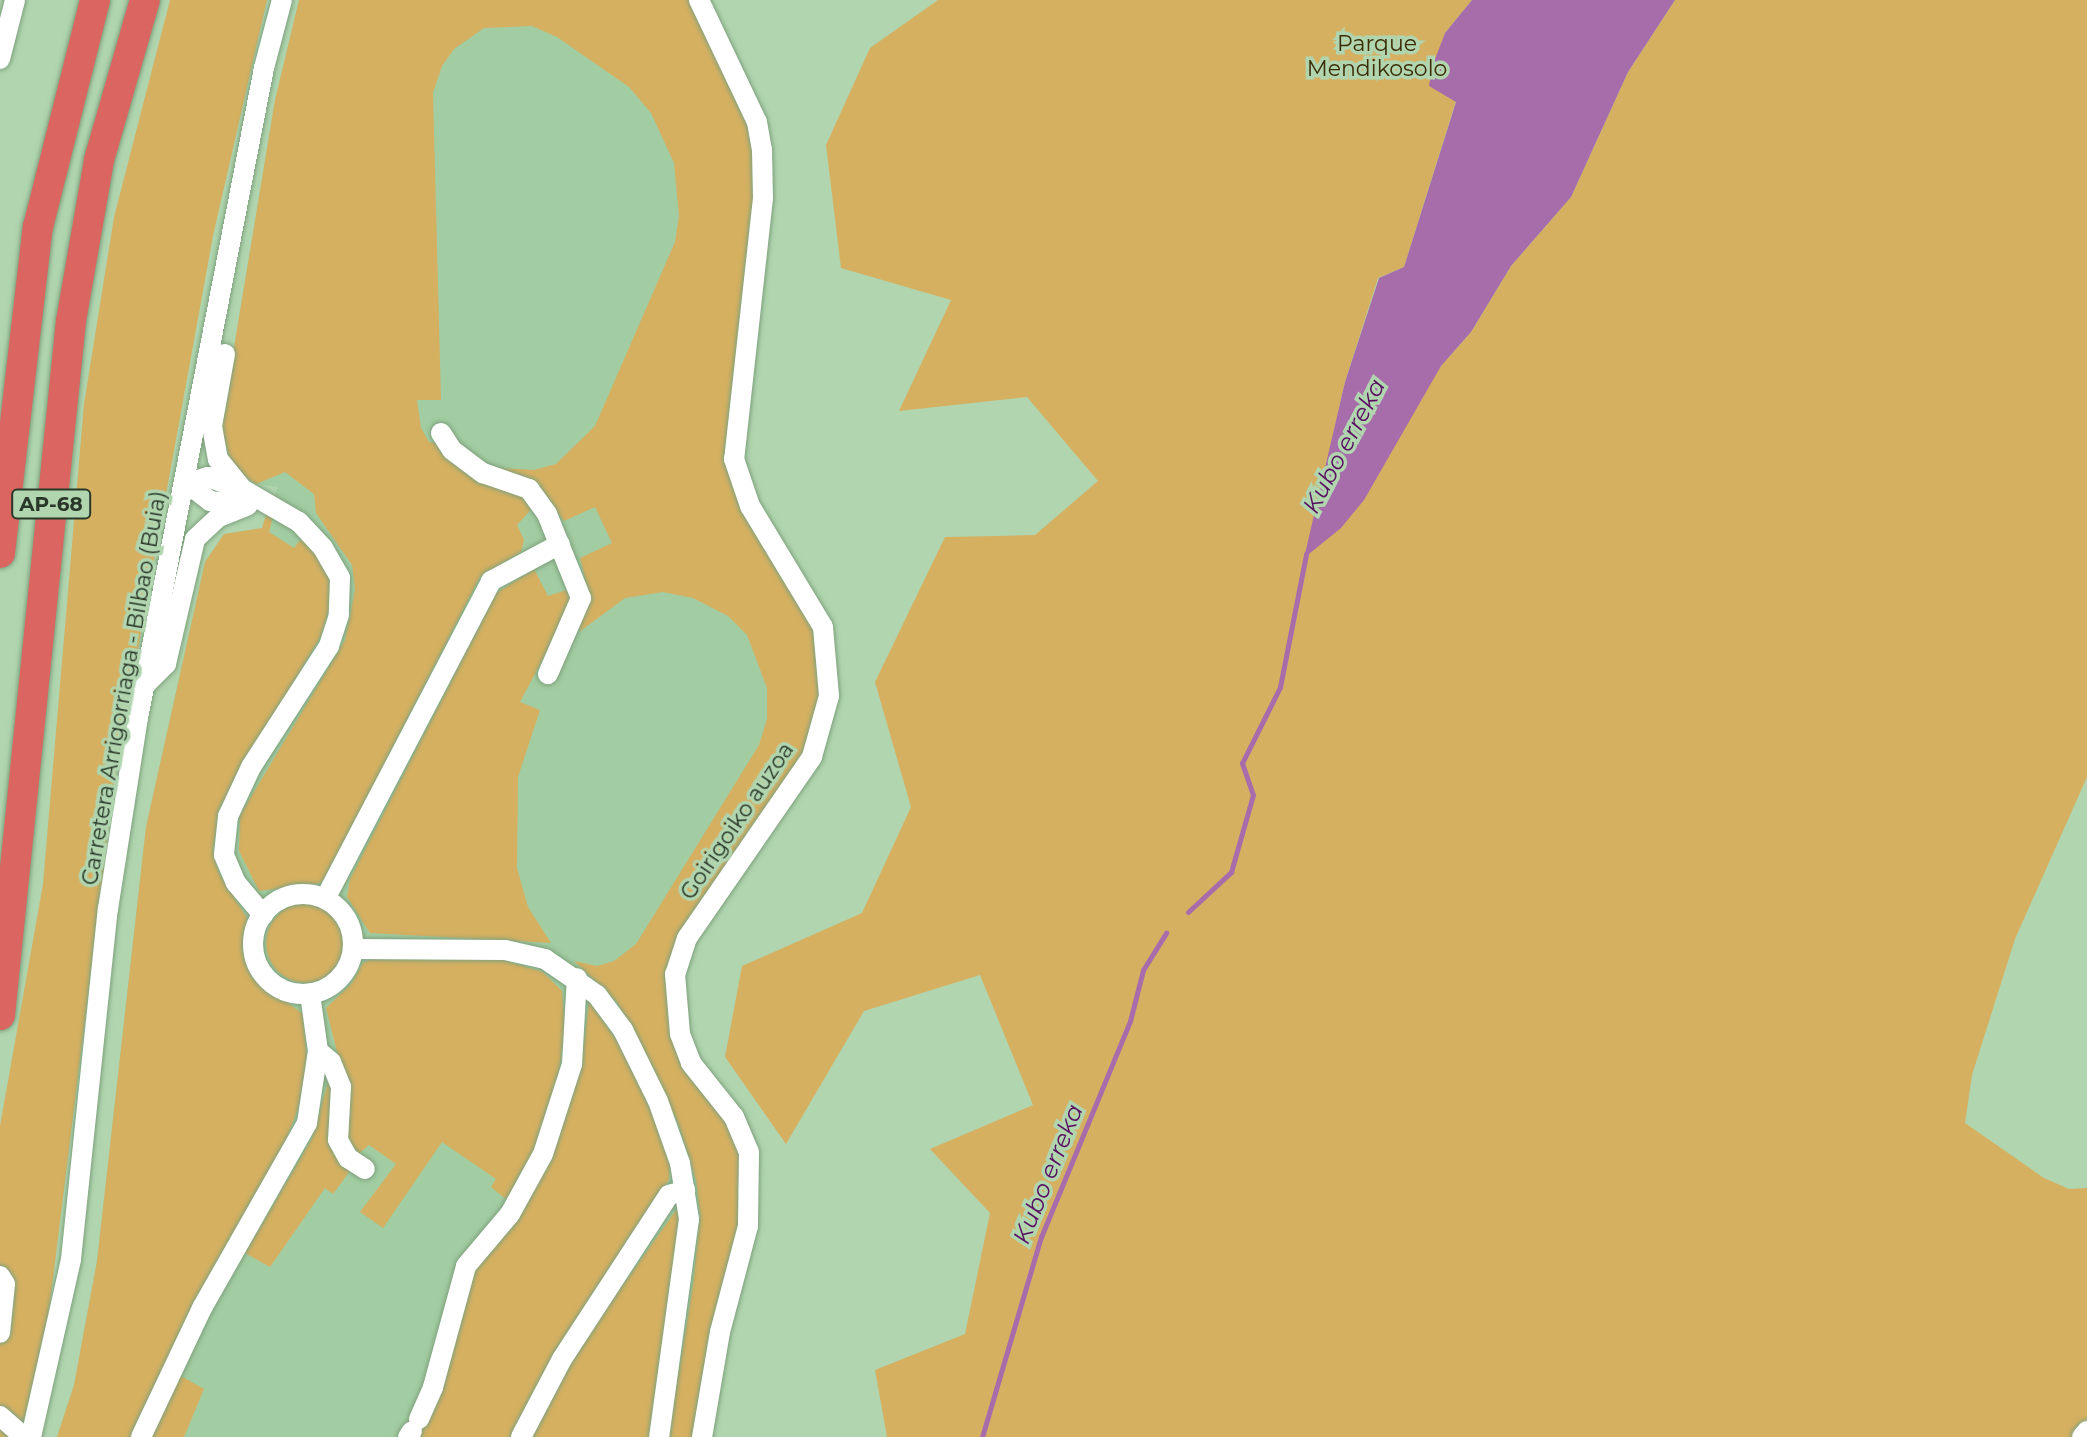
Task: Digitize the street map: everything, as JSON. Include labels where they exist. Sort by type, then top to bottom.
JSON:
[{"type":"highway","name":"AP-68","points":[[0,553],[38,227],[66,101],[95,0]]},
{"type":"highway","name":"AP-68","points":[[0,1015],[71,321],[99,160],[145,0]]},
{"type":"street","points":[[0,59],[15,0]]},
{"type":"street","name":"Carretera Arrigorriaga - Bilbao (Buia)","points":[[31,1437],[71,1259],[108,909],[147,683],[282,0]]},
{"type":"street","name":"Goirigoiko auzoa","points":[[699,0],[757,122],[762,150],[763,198],[734,459],[750,506],[823,627],[829,696],[812,757],[687,938],[675,974],[680,1034],[691,1063],[734,1117],[749,1152],[748,1226],[720,1332],[702,1437]]},
{"type":"street","points":[[245,176],[246,241],[212,426],[218,459],[251,500]]},
{"type":"street","points":[[441,433],[452,450],[483,473],[529,489],[560,544],[581,598],[548,674]]},
{"type":"street","points":[[187,483],[208,477],[299,522],[323,548],[340,578],[339,615],[329,646],[251,767],[228,816],[224,855],[236,883],[263,915]]},
{"type":"street","points":[[147,683],[166,664],[195,539],[219,517],[251,500]]},
{"type":"street","points":[[325,899],[491,581],[560,544]]},
{"type":"street","points":[[284,898],[325,899],[347,920],[353,949],[340,979],[310,994],[285,991],[265,977],[253,947],[263,915],[284,898]]},
{"type":"street","points":[[353,949],[505,950],[545,959],[577,978],[597,995],[623,1030],[658,1101],[685,1190],[687,1241],[659,1437]]},
{"type":"street","points":[[413,1429],[433,1387],[466,1266],[510,1214],[543,1154],[572,1064],[577,978]]},
{"type":"street","points":[[141,1437],[202,1308],[307,1123],[318,1051],[310,994]]},
{"type":"street","points":[[318,1051],[331,1062],[341,1087],[338,1140],[348,1158],[365,1169]]},
{"type":"street","points":[[521,1437],[562,1359],[669,1195],[685,1190]]},
{"type":"street","points":[[0,1276],[5,1284],[0,1333]]},
{"type":"street","points":[[0,1416],[24,1437]]},
{"type":"street","points":[[2082,1437],[2087,1431]]},
{"type":"shaded area","points":[[299,0],[699,0],[734,459],[823,627],[687,938],[680,1034],[734,1117],[702,1437],[57,1437],[74,1385],[97,1261],[146,827],[205,562],[224,534],[262,528],[278,487],[256,484],[221,426],[275,100]]},
{"type":"green space","points":[[170,0],[267,0],[213,236],[116,770],[46,1335],[21,1437],[0,1437],[0,1126],[43,884],[84,404],[114,217]]},
{"type":"green space","points":[[299,0],[699,0],[762,145],[734,459],[823,627],[820,734],[687,938],[680,1034],[734,1117],[750,1196],[702,1437],[668,1437],[693,1285],[700,1214],[696,1180],[678,1123],[617,1002],[574,961],[597,966],[614,961],[636,944],[759,745],[767,719],[767,688],[747,635],[728,616],[693,598],[663,592],[625,598],[579,632],[589,595],[580,558],[612,543],[595,507],[564,521],[543,493],[497,468],[534,470],[556,464],[595,426],[675,242],[679,216],[674,163],[651,113],[629,87],[557,37],[532,26],[484,28],[454,49],[442,66],[433,93],[441,400],[417,400],[421,428],[429,442],[442,444],[519,490],[534,506],[517,525],[524,540],[521,552],[480,577],[328,874],[321,883],[259,891],[239,851],[240,815],[345,640],[355,590],[352,565],[316,513],[314,494],[285,472],[256,484],[242,475],[230,460],[221,426],[275,100]]},
{"type":"green space","name":"Parque Mendikosolo","points":[[938,0],[1472,0],[1445,33],[1456,101],[1404,267],[1378,278],[1345,382],[1305,557],[1441,366],[1471,332],[1511,266],[1571,197],[1628,72],[1675,0],[2087,0],[2087,777],[2015,939],[1972,1075],[1965,1123],[2044,1178],[2069,1189],[2087,1188],[2087,1437],[887,1437],[875,1370],[965,1334],[990,1213],[930,1149],[1033,1105],[980,975],[864,1011],[786,1144],[725,1057],[742,966],[862,913],[911,807],[875,682],[945,537],[1035,535],[1098,481],[1027,397],[899,411],[951,300],[841,268],[826,145],[870,48]]},
{"type":"green space","points":[[266,515],[273,517],[269,532],[294,548],[305,534],[328,572],[331,603],[321,636],[220,807],[213,850],[219,873],[247,918],[243,951],[252,977],[303,1014],[307,1061],[301,1100],[287,1139],[132,1437],[57,1437],[74,1385],[97,1261],[146,827],[205,562],[224,534],[262,528]]},
{"type":"green space","points":[[534,569],[548,596],[567,590],[575,599],[520,702],[540,710],[518,777],[517,868],[528,907],[551,943],[370,933],[347,897],[350,879],[496,593]]},
{"type":"green space","points":[[306,903],[334,915],[346,943],[334,971],[306,983],[278,971],[266,943],[278,915]]},
{"type":"green space","points":[[375,958],[503,960],[543,972],[562,991],[565,1027],[558,1082],[530,1162],[507,1200],[491,1187],[496,1179],[442,1142],[383,1228],[360,1212],[396,1164],[369,1145],[357,1155],[349,1149],[340,1064],[326,1008],[351,984],[363,963]]},
{"type":"green space","points":[[589,1001],[625,1052],[656,1119],[670,1165],[669,1180],[515,1437],[416,1437],[434,1404],[471,1276],[582,1060]]},
{"type":"green space","points":[[328,1083],[333,1083],[352,1168],[333,1194],[325,1188],[270,1267],[245,1253],[312,1138]]},
{"type":"green space","points":[[679,1206],[674,1287],[650,1437],[529,1437],[572,1356]]},
{"type":"green space","points":[[179,1375],[204,1389],[184,1437],[151,1437]]},
{"type":"water","points":[[1472,0],[1675,0],[1628,72],[1571,197],[1511,266],[1471,332],[1441,366],[1364,500],[1341,528],[1304,558],[1345,382],[1379,278],[1404,267],[1456,102],[1429,86],[1432,67],[1445,33]]},
{"type":"waterway","name":"Kubo erreka","points":[[1188,912],[1231,872],[1253,795],[1242,763],[1280,687],[1306,554]]},
{"type":"waterway","name":"Kubo erreka","points":[[982,1437],[1041,1237],[1130,1021],[1143,970],[1166,933]]}]
